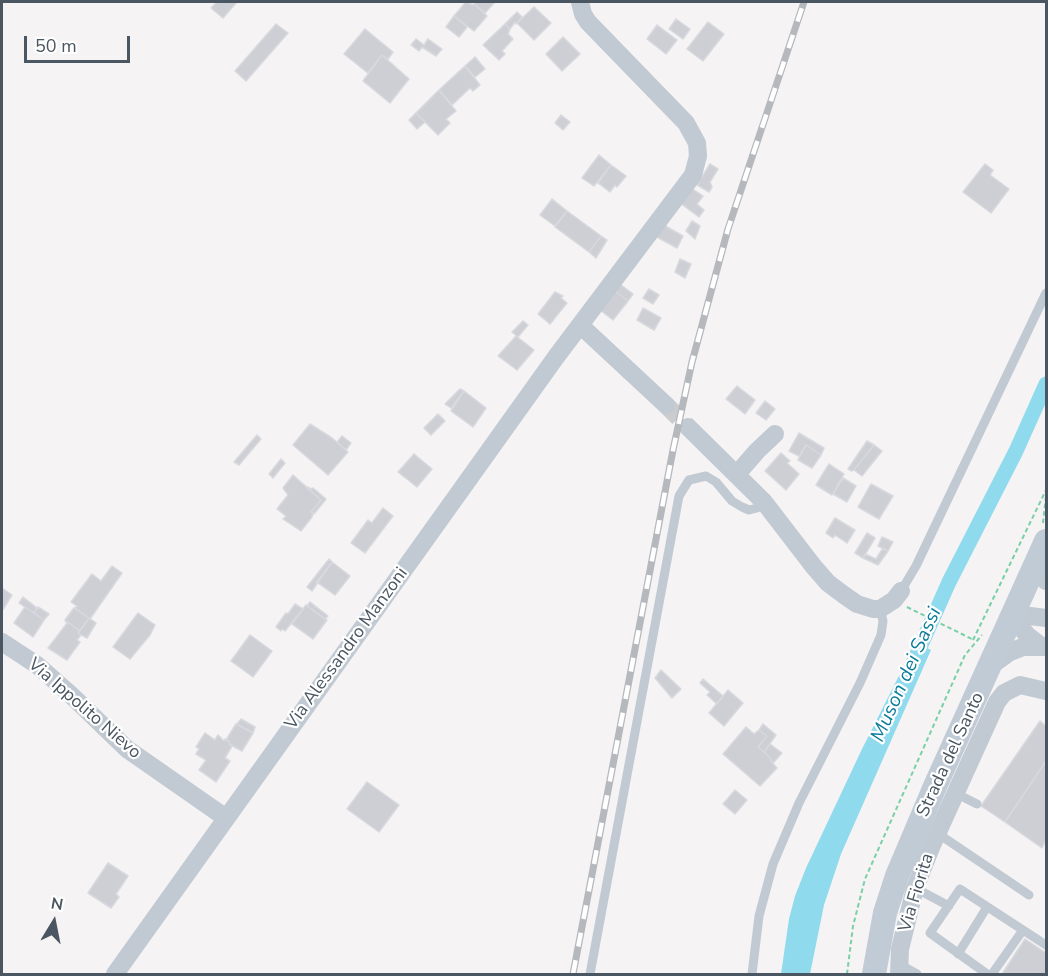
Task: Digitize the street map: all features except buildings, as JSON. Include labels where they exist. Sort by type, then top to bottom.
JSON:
[{"type":"main road","name":"Strada del Santo","points":[[874,975],[885,913],[897,876],[936,784],[1045,545]]},
{"type":"street","name":"Via Alessandro Manzoni","points":[[115,975],[580,325],[688,183],[697,166],[697,143],[686,123],[588,22],[575,2]]},
{"type":"street","points":[[580,325],[666,405]]},
{"type":"street","points":[[688,427],[764,502],[828,583],[857,604],[873,609],[880,609],[894,600],[904,599]]},
{"type":"street","points":[[737,474],[775,434]]},
{"type":"street","points":[[1045,545],[1047,581]]},
{"type":"street","points":[[1013,618],[1030,616],[1047,618]]},
{"type":"street","points":[[1013,618],[1028,636],[1044,646]]},
{"type":"street","name":"Via Ippolito Nievo","points":[[2,642],[37,665],[127,749],[226,818]]},
{"type":"street","points":[[992,665],[1010,652],[1023,647],[1044,646]]},
{"type":"street","name":"Via Fiorita","points":[[899,969],[900,949],[915,888],[937,833],[992,714],[1004,693],[1020,685],[1047,691]]},
{"type":"lane","points":[[904,599],[916,566],[1047,293]]},
{"type":"lane","points":[[590,975],[679,496],[689,480],[706,476],[716,482],[732,501],[742,507],[749,510],[757,508],[764,502]]},
{"type":"lane","points":[[752,975],[759,916],[773,864],[799,802],[882,635],[883,621],[880,609]]},
{"type":"lane","points":[[955,794],[977,804]]},
{"type":"lane","points":[[937,833],[1029,895]]},
{"type":"lane","points":[[915,888],[949,906]]},
{"type":"lane","points":[[987,975],[930,933],[960,889],[1047,945]]},
{"type":"lane","points":[[958,954],[987,907]]},
{"type":"lane","points":[[992,975],[1023,930]]},
{"type":"lane","points":[[899,969],[917,975]]},
{"type":"path","points":[[847,975],[853,926],[865,879],[965,655],[974,641],[1047,490]]},
{"type":"path","points":[[1045,545],[1041,533],[1047,496]]},
{"type":"path","points":[[904,599],[974,641]]},
{"type":"water","points":[[916,642],[931,650],[841,854],[824,905],[810,974],[781,974],[789,919],[806,868]]},
{"type":"waterway","name":"Muson dei Sassi","points":[[913,663],[949,582],[1016,451],[1046,384]]},
{"type":"tunnel","points":[[666,405],[688,427]]},
{"type":"railway","points":[[573,974],[673,450],[692,362],[728,229],[804,2]]}]
